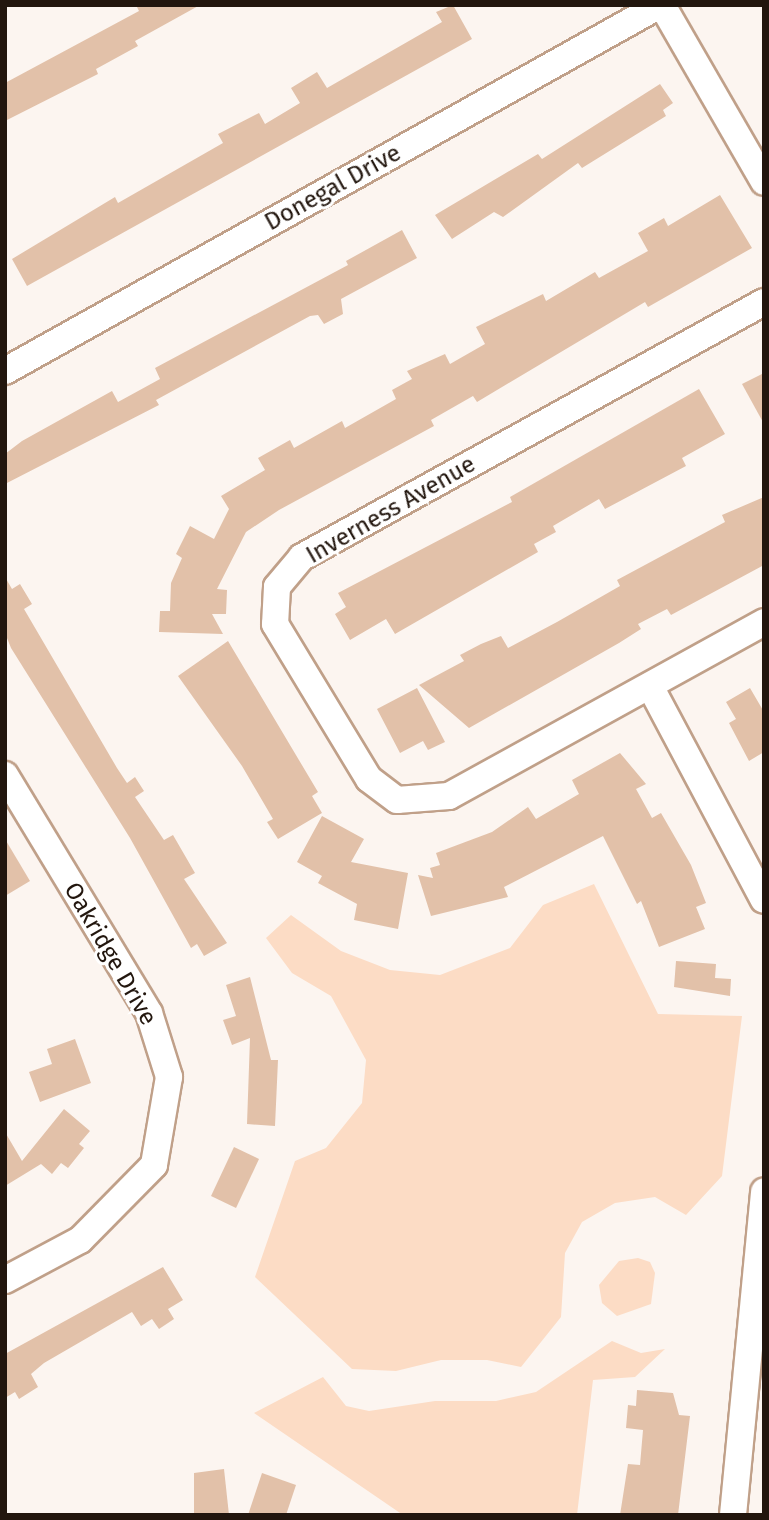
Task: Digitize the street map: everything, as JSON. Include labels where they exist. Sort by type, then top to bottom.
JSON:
[{"type":"street","points":[[661,5],[764,182]]},
{"type":"street","name":"Donegal Drive","points":[[5,371],[661,5]]},
{"type":"street","name":"Inverness Avenue","points":[[764,302],[302,557],[277,587],[275,624],[369,779],[397,800],[449,796],[764,622]]},
{"type":"street","points":[[650,686],[764,900]]},
{"type":"street","name":"Oakridge Drive","points":[[5,1280],[80,1240],[154,1165],[169,1077],[149,1013],[6,778]]},
{"type":"street","points":[[733,1515],[764,1191]]},
{"type":"shaded area","points":[[594,884],[658,1014],[742,1016],[722,1176],[686,1215],[655,1197],[615,1203],[582,1222],[565,1253],[561,1317],[521,1367],[487,1360],[441,1360],[396,1371],[352,1369],[255,1277],[295,1161],[326,1148],[362,1103],[366,1060],[331,996],[292,973],[266,938],[291,915],[341,951],[390,970],[440,975],[510,948],[543,905]]},
{"type":"shaded area","points":[[638,1258],[650,1262],[655,1273],[651,1304],[617,1316],[602,1303],[599,1285],[619,1261]]},
{"type":"shaded area","points":[[612,1341],[641,1353],[665,1349],[635,1377],[593,1380],[577,1515],[403,1515],[254,1413],[323,1377],[346,1406],[369,1411],[435,1401],[496,1401],[536,1392]]},
{"type":"building","points":[[136,5],[200,5],[135,41],[138,46],[96,69],[98,74],[5,121],[5,83],[139,11]]},
{"type":"building","points":[[453,5],[472,39],[27,286],[12,259],[115,197],[118,203],[223,143],[218,134],[259,113],[265,124],[300,103],[291,88],[317,72],[327,88],[442,22],[436,12]]},
{"type":"building","points":[[660,84],[673,103],[663,110],[666,116],[582,168],[578,163],[503,217],[494,212],[452,239],[435,215],[538,154],[542,159]]},
{"type":"building","points":[[720,195],[752,248],[648,307],[645,302],[477,402],[473,396],[431,420],[434,426],[279,510],[246,532],[217,589],[227,590],[226,614],[212,614],[223,634],[159,632],[160,611],[170,611],[171,583],[182,558],[176,554],[190,526],[214,539],[229,509],[221,496],[265,470],[258,458],[290,440],[294,448],[342,421],[345,428],[396,399],[392,390],[412,379],[407,371],[445,354],[450,364],[485,344],[476,327],[543,294],[546,301],[595,272],[599,278],[648,251],[638,233],[664,218],[668,226]]},
{"type":"building","points":[[402,230],[417,258],[341,299],[343,314],[324,324],[318,315],[310,316],[156,400],[159,405],[5,484],[5,454],[22,441],[112,391],[118,402],[160,379],[155,368],[348,265],[346,261]]},
{"type":"building","points":[[764,373],[764,424],[742,384]]},
{"type":"building","points":[[699,389],[725,434],[682,458],[686,466],[605,509],[599,499],[553,526],[556,532],[534,544],[538,552],[395,634],[386,619],[350,640],[335,614],[346,607],[338,593],[512,502],[510,497]]},
{"type":"building","points":[[764,497],[764,565],[671,615],[667,609],[638,624],[641,629],[619,643],[469,728],[419,685],[464,661],[460,655],[481,644],[501,636],[508,648],[557,622],[620,586],[617,580],[725,522],[722,515]]},
{"type":"building","points":[[5,577],[12,589],[20,584],[32,604],[24,609],[117,768],[127,783],[135,777],[144,791],[135,797],[164,840],[173,835],[195,873],[184,879],[227,943],[204,956],[197,944],[191,948],[130,838],[11,648],[5,633]]},
{"type":"building","points":[[228,641],[318,792],[312,796],[322,813],[278,839],[267,822],[273,819],[242,766],[178,676]]},
{"type":"building","points":[[417,688],[445,742],[428,750],[423,741],[400,753],[377,709]]},
{"type":"building","points":[[750,688],[764,712],[764,752],[749,761],[729,723],[736,719],[726,702]]},
{"type":"building","points":[[620,753],[646,784],[636,789],[652,818],[661,813],[691,865],[706,903],[696,907],[705,929],[659,947],[641,901],[637,904],[603,836],[504,887],[508,897],[431,916],[418,875],[433,878],[430,868],[440,865],[436,853],[492,832],[528,807],[536,819],[579,794],[572,780]]},
{"type":"building","points":[[322,816],[364,839],[351,862],[408,873],[398,929],[354,920],[357,904],[318,883],[322,876],[297,862]]},
{"type":"building","points":[[5,839],[30,881],[5,896]]},
{"type":"building","points":[[676,961],[716,964],[715,978],[731,979],[730,996],[674,987]]},
{"type":"building","points":[[250,977],[271,1060],[278,1060],[275,1126],[247,1124],[250,1038],[232,1045],[223,1020],[236,1016],[226,985]]},
{"type":"building","points":[[75,1039],[91,1083],[40,1102],[29,1072],[52,1064],[47,1049]]},
{"type":"building","points":[[64,1109],[90,1131],[79,1144],[84,1148],[68,1168],[61,1163],[52,1174],[41,1164],[5,1186],[5,1132],[22,1161]]},
{"type":"building","points":[[234,1147],[259,1159],[236,1208],[211,1196]]},
{"type":"building","points":[[163,1267],[183,1300],[168,1309],[174,1319],[159,1329],[152,1319],[141,1326],[132,1312],[44,1363],[31,1374],[38,1387],[19,1399],[15,1392],[5,1398],[5,1354]]},
{"type":"building","points":[[637,1390],[673,1393],[679,1415],[690,1416],[678,1515],[620,1515],[628,1464],[640,1465],[643,1430],[626,1428],[628,1405],[636,1406]]},
{"type":"building","points":[[224,1469],[229,1515],[194,1515],[194,1473]]},
{"type":"building","points":[[262,1473],[296,1485],[286,1515],[248,1515]]}]
